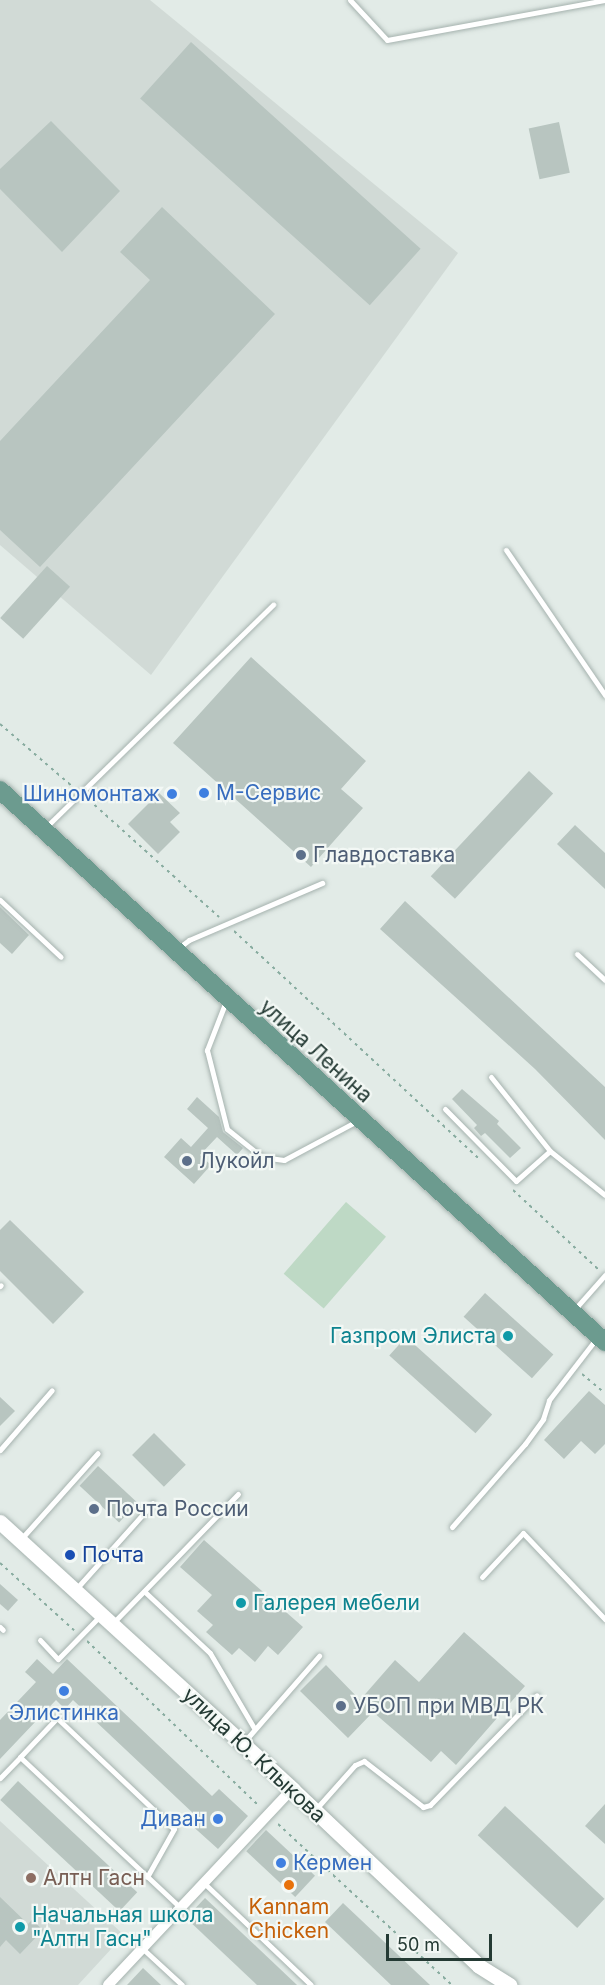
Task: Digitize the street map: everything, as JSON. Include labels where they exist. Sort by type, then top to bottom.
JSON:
[{"type":"main road","name":"улица Ленина","points":[[0,790],[174,952],[602,1339]]},
{"type":"main road","name":"улица Ю. Клыкова","points":[[0,1522],[315,1810],[479,1966],[508,1985]]},
{"type":"main road","points":[[479,1966],[490,1985]]},
{"type":"street","points":[[108,1985],[182,1909],[292,1789]]},
{"type":"lane","points":[[350,0],[387,40],[604,0]]},
{"type":"lane","points":[[506,550],[605,695]]},
{"type":"lane","points":[[43,830],[273,605]]},
{"type":"lane","points":[[174,952],[182,944],[322,883]]},
{"type":"lane","points":[[0,900],[61,957]]},
{"type":"lane","points":[[577,954],[605,980]]},
{"type":"lane","points":[[226,999],[207,1050],[227,1129],[262,1157],[284,1160],[359,1120]]},
{"type":"lane","points":[[491,1077],[550,1151],[605,1195]]},
{"type":"lane","points":[[445,1108],[516,1181],[550,1151]]},
{"type":"lane","points":[[572,1312],[605,1275]]},
{"type":"lane","points":[[452,1527],[525,1444],[543,1419],[549,1400],[574,1367],[602,1339]]},
{"type":"lane","points":[[0,1450],[52,1390]]},
{"type":"lane","points":[[20,1540],[98,1453]]},
{"type":"lane","points":[[40,1640],[58,1659],[81,1636],[145,1592],[238,1494]]},
{"type":"lane","points":[[75,1591],[153,1503]]},
{"type":"lane","points":[[482,1577],[523,1533],[605,1619]]},
{"type":"lane","points":[[145,1592],[210,1653],[254,1728]]},
{"type":"lane","points":[[242,1744],[319,1656]]},
{"type":"lane","points":[[315,1810],[355,1765],[364,1761],[423,1807],[430,1804],[537,1695]]},
{"type":"lane","points":[[0,1778],[57,1718],[174,1829],[147,1876]]},
{"type":"lane","points":[[20,1757],[182,1909]]},
{"type":"lane","points":[[204,1884],[310,1985]]},
{"type":"lane","points":[[143,1949],[182,1985]]},
{"type":"path","points":[[0,724],[226,924],[484,1164]]},
{"type":"path","points":[[510,1188],[605,1275]]},
{"type":"path","points":[[574,1367],[605,1393]]},
{"type":"path","points":[[0,1563],[81,1636],[268,1815],[452,1985]]},
{"type":"shaded area","points":[[0,0],[150,0],[458,253],[151,675],[0,545]]},
{"type":"shaded area","name":"Алтн Гасн","points":[[0,1821],[124,1935],[78,1985],[0,1985]]},
{"type":"green space","points":[[346,1202],[386,1237],[324,1308],[284,1274]]},
{"type":"building","points":[[191,42],[421,249],[370,305],[140,98]]},
{"type":"building","points":[[51,121],[120,191],[62,252],[0,189],[0,169]]},
{"type":"building","points":[[559,122],[570,173],[539,179],[529,128]]},
{"type":"building","points":[[162,207],[275,314],[40,567],[0,530],[0,441],[150,280],[120,252]]},
{"type":"building","points":[[47,566],[70,587],[23,639],[0,618]]},
{"type":"building","points":[[251,657],[366,761],[341,789],[363,808],[311,867],[173,743]]},
{"type":"building","points":[[529,771],[553,794],[455,899],[431,876]]},
{"type":"building","points":[[159,793],[180,813],[170,822],[180,832],[158,854],[128,824]]},
{"type":"building","points":[[575,825],[605,853],[605,889],[557,844]]},
{"type":"building","points":[[405,901],[605,1087],[605,1140],[535,1069],[380,929]]},
{"type":"building","points":[[0,907],[29,935],[12,954],[0,943]]},
{"type":"building","points":[[462,1089],[499,1121],[497,1124],[521,1148],[510,1158],[485,1133],[481,1136],[474,1128],[477,1125],[452,1099]]},
{"type":"building","points":[[197,1097],[219,1117],[223,1132],[243,1148],[237,1155],[217,1137],[200,1155],[211,1165],[194,1184],[164,1157],[181,1138],[191,1147],[208,1128],[187,1109]]},
{"type":"building","points":[[10,1220],[84,1292],[53,1324],[0,1271],[0,1230]]},
{"type":"building","name":"Газпром Элиста","points":[[485,1293],[553,1355],[532,1378],[464,1317]]},
{"type":"building","points":[[406,1337],[492,1415],[475,1433],[389,1356]]},
{"type":"building","points":[[589,1391],[605,1405],[605,1444],[595,1454],[581,1441],[564,1459],[544,1440]]},
{"type":"building","points":[[0,1397],[15,1411],[0,1426]]},
{"type":"building","points":[[154,1433],[186,1465],[164,1487],[132,1455]]},
{"type":"building","points":[[98,1466],[137,1503],[119,1523],[80,1486]]},
{"type":"building","name":"Галерея мебели","points":[[204,1540],[303,1627],[278,1655],[268,1646],[255,1662],[239,1648],[232,1655],[206,1632],[213,1625],[197,1611],[212,1595],[180,1567]]},
{"type":"building","points":[[0,1584],[18,1600],[8,1611],[0,1604]]},
{"type":"building","points":[[464,1632],[525,1686],[456,1765],[441,1751],[431,1762],[373,1712],[348,1738],[300,1691],[326,1665],[360,1700],[395,1660],[419,1682]]},
{"type":"building","points":[[37,1659],[53,1674],[67,1659],[212,1796],[219,1789],[248,1816],[218,1849],[188,1822],[195,1815],[73,1700],[65,1709],[56,1700],[0,1759],[0,1720],[36,1682],[25,1672]]},
{"type":"building","points":[[18,1781],[137,1892],[119,1911],[0,1800]]},
{"type":"building","points":[[605,1804],[605,1844],[585,1826]]},
{"type":"building","points":[[505,1806],[604,1899],[577,1928],[478,1835]]},
{"type":"building","name":"Кермен","points":[[266,1830],[315,1876],[295,1897],[246,1851]]},
{"type":"building","name":"Начальная школа \"Алтн Гасн\"","points":[[0,1897],[28,1924],[32,1920],[43,1930],[20,1954],[6,1940],[0,1947]]},
{"type":"building","points":[[205,1898],[297,1985],[257,1985],[186,1918]]},
{"type":"building","points":[[343,1903],[430,1985],[391,1985],[325,1922]]},
{"type":"building","points":[[143,1968],[161,1985],[127,1985]]},
{"type":"place","name":"М-Сервис","points":[[204,793]]},
{"type":"place","name":"Шиномонтаж","points":[[172,794]]},
{"type":"place","name":"Главдоставка","points":[[301,855]]},
{"type":"place","name":"Лукойл","points":[[187,1161]]},
{"type":"place","name":"Газпром Элиста","points":[[508,1336]]},
{"type":"place","name":"Почта России","points":[[94,1509]]},
{"type":"place","name":"Почта","points":[[70,1555]]},
{"type":"place","name":"Галерея мебели","points":[[241,1603]]},
{"type":"place","name":"Элистинка","points":[[64,1691]]},
{"type":"place","name":"УБОП при МВД РК","points":[[341,1706]]},
{"type":"place","name":"Диван","points":[[218,1819]]},
{"type":"place","name":"Кермен","points":[[281,1863]]},
{"type":"place","name":"Алтн Гасн","points":[[31,1878]]},
{"type":"place","name":"Kannam Chicken","points":[[289,1885]]},
{"type":"place","name":"Начальная школа \"Алтн Гасн\"","points":[[20,1927]]}]
